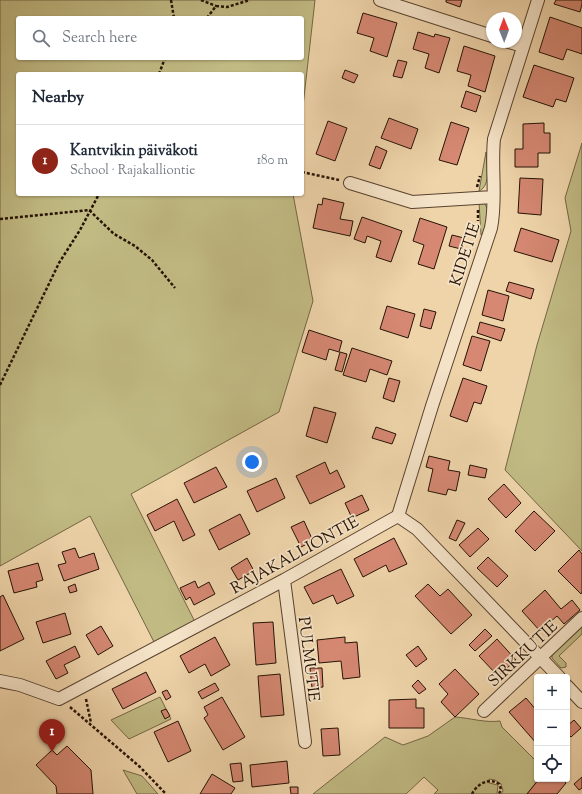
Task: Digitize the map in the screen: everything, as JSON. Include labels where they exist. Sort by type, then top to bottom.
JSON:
[{"type":"street","points":[[380,0],[486,34]]},
{"type":"street","name":"KIDETIE","points":[[522,46],[538,0]]},
{"type":"street","name":"KIDETIE","points":[[398,516],[432,406],[491,228],[494,214],[492,157],[494,139],[521,48]]},
{"type":"street","points":[[350,183],[412,202],[493,197]]},
{"type":"street","points":[[398,516],[417,529],[556,674]]},
{"type":"street","name":"RAJAKALLIONTIE","points":[[58,699],[284,580],[398,516]]},
{"type":"street","name":"PULMUTIE","points":[[284,580],[305,742]]},
{"type":"street","name":"SIRKKUTIE","points":[[484,711],[582,618]]},
{"type":"street","points":[[0,681],[20,685],[58,699]]},
{"type":"street","points":[[570,689],[582,702]]},
{"type":"path","points":[[171,0],[174,16]]},
{"type":"path","points":[[201,0],[216,6],[227,6],[250,0]]},
{"type":"path","points":[[208,16],[216,6]]},
{"type":"path","points":[[160,72],[164,60]]},
{"type":"path","points":[[479,224],[477,189],[481,170]]},
{"type":"path","points":[[304,172],[350,183]]},
{"type":"path","points":[[0,383],[59,263],[80,230],[98,196]]},
{"type":"path","points":[[0,219],[90,210]]},
{"type":"path","points":[[90,210],[114,234],[135,246],[152,260],[176,288]]},
{"type":"path","points":[[83,686],[91,724]]},
{"type":"path","points":[[58,699],[91,724],[140,767],[166,794]]},
{"type":"path","points":[[472,794],[474,790],[484,782],[489,781],[499,784],[501,789],[499,794]]},
{"type":"shaded area","points":[[0,0],[315,0],[304,97],[304,72],[16,72],[16,196],[293,196],[313,301],[279,412],[131,494],[195,622],[154,642],[90,516],[0,566]]},
{"type":"shaded area","points":[[582,143],[582,551],[505,470],[537,345],[571,231],[565,198]]},
{"type":"shaded area","points":[[486,152],[487,179],[486,184],[479,191]]},
{"type":"shaded area","points":[[479,202],[484,203],[489,211],[483,233],[481,235]]},
{"type":"shaded area","points":[[582,624],[582,634],[559,656],[566,663],[566,667],[561,668],[552,658],[552,654]]},
{"type":"shaded area","points":[[160,697],[171,719],[129,739],[111,720]]},
{"type":"shaded area","points":[[455,717],[483,721],[500,721],[502,727],[534,759],[534,782],[537,782],[527,794],[501,794],[503,791],[501,784],[495,780],[489,779],[489,783],[498,785],[497,794],[434,794],[438,790],[424,777],[406,794],[313,794],[385,737],[403,745],[428,736]]},
{"type":"shaded area","points":[[123,770],[142,776],[158,794],[137,794]]},
{"type":"building","points":[[446,0],[462,0],[460,7],[446,2]]},
{"type":"building","points":[[556,0],[582,0],[580,12],[554,4]]},
{"type":"building","points":[[363,13],[397,23],[387,57],[370,51],[374,38],[357,33]]},
{"type":"building","points":[[550,17],[582,28],[582,54],[567,49],[563,60],[539,52]]},
{"type":"building","points":[[418,32],[434,37],[435,34],[450,38],[439,73],[425,68],[429,54],[413,49]]},
{"type":"building","points":[[464,46],[495,56],[485,92],[468,86],[471,75],[457,71]]},
{"type":"building","points":[[398,60],[407,62],[402,78],[393,76]]},
{"type":"building","points":[[534,65],[574,78],[566,102],[556,99],[553,107],[523,97]]},
{"type":"building","points":[[345,70],[358,75],[354,83],[342,78]]},
{"type":"building","points":[[466,91],[481,96],[476,112],[461,107]]},
{"type":"building","points":[[389,118],[418,129],[411,149],[381,138]]},
{"type":"building","points":[[328,121],[347,128],[335,161],[316,154]]},
{"type":"building","points":[[451,122],[469,128],[457,165],[439,160]]},
{"type":"building","points":[[544,123],[544,133],[550,133],[550,153],[538,153],[538,167],[515,167],[515,149],[523,149],[523,124]]},
{"type":"building","points":[[376,146],[387,151],[380,169],[369,165]]},
{"type":"building","points":[[520,178],[543,179],[541,215],[518,213]]},
{"type":"building","points":[[323,198],[344,203],[340,219],[353,221],[350,236],[313,228],[318,204],[322,205]]},
{"type":"building","points":[[362,217],[402,231],[391,262],[376,257],[381,241],[367,236],[365,243],[354,239]]},
{"type":"building","points":[[420,218],[447,227],[434,269],[418,264],[424,245],[413,241]]},
{"type":"building","points":[[521,228],[559,240],[552,262],[514,251]]},
{"type":"building","points":[[452,235],[464,238],[461,249],[449,246]]},
{"type":"building","points":[[509,282],[534,289],[531,299],[506,291]]},
{"type":"building","points":[[488,290],[509,296],[503,321],[482,315]]},
{"type":"building","points":[[387,306],[415,314],[408,338],[380,329]]},
{"type":"building","points":[[424,309],[436,312],[431,329],[420,326]]},
{"type":"building","points":[[480,322],[505,329],[501,341],[477,333]]},
{"type":"building","points":[[309,330],[342,341],[339,352],[329,349],[326,360],[302,352]]},
{"type":"building","points":[[472,336],[490,341],[481,371],[463,365]]},
{"type":"building","points":[[352,348],[392,361],[387,375],[370,369],[366,382],[343,375]]},
{"type":"building","points":[[340,352],[347,354],[342,372],[335,370]]},
{"type":"building","points":[[389,378],[400,381],[394,402],[383,398]]},
{"type":"building","points":[[463,378],[487,386],[481,404],[474,402],[467,422],[450,416]]},
{"type":"building","points":[[314,407],[336,413],[327,443],[306,436]]},
{"type":"building","points":[[376,427],[396,434],[392,444],[372,438]]},
{"type":"building","points":[[429,456],[450,461],[448,470],[460,472],[456,491],[448,489],[446,495],[428,491],[433,469],[426,467]]},
{"type":"building","points":[[325,462],[330,474],[337,470],[345,487],[310,504],[296,476]]},
{"type":"building","points":[[470,465],[487,469],[485,478],[468,475]]},
{"type":"building","points":[[216,467],[227,487],[194,503],[184,483]]},
{"type":"building","points":[[276,478],[285,498],[257,512],[247,491]]},
{"type":"building","points":[[504,484],[521,503],[506,518],[488,499]]},
{"type":"building","points":[[362,495],[369,510],[352,518],[345,503]]},
{"type":"building","points":[[177,499],[195,535],[183,541],[174,521],[155,531],[147,515]]},
{"type":"building","points":[[534,511],[555,531],[535,551],[515,531]]},
{"type":"building","points":[[240,514],[250,534],[219,550],[209,530]]},
{"type":"building","points":[[457,520],[465,523],[456,541],[449,538]]},
{"type":"building","points":[[304,521],[313,541],[301,547],[291,527]]},
{"type":"building","points":[[478,528],[489,539],[470,557],[459,545]]},
{"type":"building","points":[[394,538],[407,564],[389,572],[386,565],[363,577],[354,559]]},
{"type":"building","points":[[75,548],[79,558],[94,553],[99,569],[64,581],[58,565],[66,563],[62,552]]},
{"type":"building","points":[[579,550],[582,554],[581,594],[558,571]]},
{"type":"building","points":[[488,557],[508,576],[497,587],[477,568]]},
{"type":"building","points":[[247,558],[254,571],[238,580],[231,568]]},
{"type":"building","points":[[38,563],[43,580],[36,582],[37,587],[14,593],[8,571]]},
{"type":"building","points":[[341,569],[354,596],[337,604],[333,595],[313,604],[304,587]]},
{"type":"building","points":[[195,581],[198,588],[209,582],[215,594],[194,605],[190,597],[186,600],[180,588]]},
{"type":"building","points":[[75,584],[77,591],[70,593],[68,587]]},
{"type":"building","points":[[428,584],[440,596],[448,589],[472,615],[451,634],[415,596]]},
{"type":"building","points":[[545,590],[561,609],[572,600],[580,610],[564,624],[557,616],[540,631],[522,611]]},
{"type":"building","points":[[3,595],[24,639],[0,651],[0,597]]},
{"type":"building","points":[[65,613],[71,634],[43,643],[36,622]]},
{"type":"building","points":[[273,622],[276,663],[256,665],[253,623]]},
{"type":"building","points":[[101,626],[113,646],[98,655],[86,635]]},
{"type":"building","points":[[485,629],[492,636],[475,651],[469,645]]},
{"type":"building","points":[[215,637],[230,665],[211,676],[205,664],[189,673],[180,656]]},
{"type":"building","points":[[345,637],[345,643],[357,642],[360,677],[343,679],[341,661],[319,663],[317,640]]},
{"type":"building","points":[[497,639],[516,660],[498,676],[479,656]]},
{"type":"building","points":[[75,646],[80,657],[64,665],[68,673],[56,679],[46,661]]},
{"type":"building","points":[[418,646],[427,659],[416,667],[406,655]]},
{"type":"building","points":[[310,668],[322,668],[323,687],[312,688]]},
{"type":"building","points":[[455,669],[479,694],[455,717],[441,702],[448,694],[439,684]]},
{"type":"building","points":[[146,672],[156,692],[123,709],[112,689]]},
{"type":"building","points":[[280,674],[284,715],[261,717],[258,676]]},
{"type":"building","points":[[418,680],[426,689],[419,694],[412,686]]},
{"type":"building","points":[[215,683],[219,690],[202,699],[198,692]]},
{"type":"building","points":[[167,690],[171,697],[166,700],[162,692]]},
{"type":"building","points":[[222,697],[245,737],[223,750],[204,718],[208,715],[204,707]]},
{"type":"building","points":[[526,698],[534,707],[534,741],[509,712]]},
{"type":"building","points":[[416,699],[416,708],[424,708],[424,728],[389,728],[389,700]]},
{"type":"building","points":[[166,709],[170,716],[165,719],[161,711]]},
{"type":"building","points":[[574,720],[581,728],[571,737],[570,736],[570,723]]},
{"type":"building","points":[[178,721],[191,751],[168,762],[154,732]]},
{"type":"building","points":[[338,728],[340,755],[323,756],[321,729]]},
{"type":"building","points":[[67,746],[91,770],[93,794],[57,794],[56,786],[36,765],[52,750],[57,755]]},
{"type":"building","points":[[287,761],[289,783],[252,787],[250,765]]},
{"type":"building","points":[[241,763],[243,781],[233,782],[230,764]]},
{"type":"building","points":[[212,774],[235,788],[231,794],[200,794]]},
{"type":"building","points":[[582,777],[582,788],[579,790],[574,784]]},
{"type":"building","points":[[537,782],[566,783],[557,794],[527,794]]},
{"type":"building","points":[[290,787],[298,787],[298,794],[291,794]]},
{"type":"place","name":"Kantvikin päiväkoti","points":[[52,752]]}]
